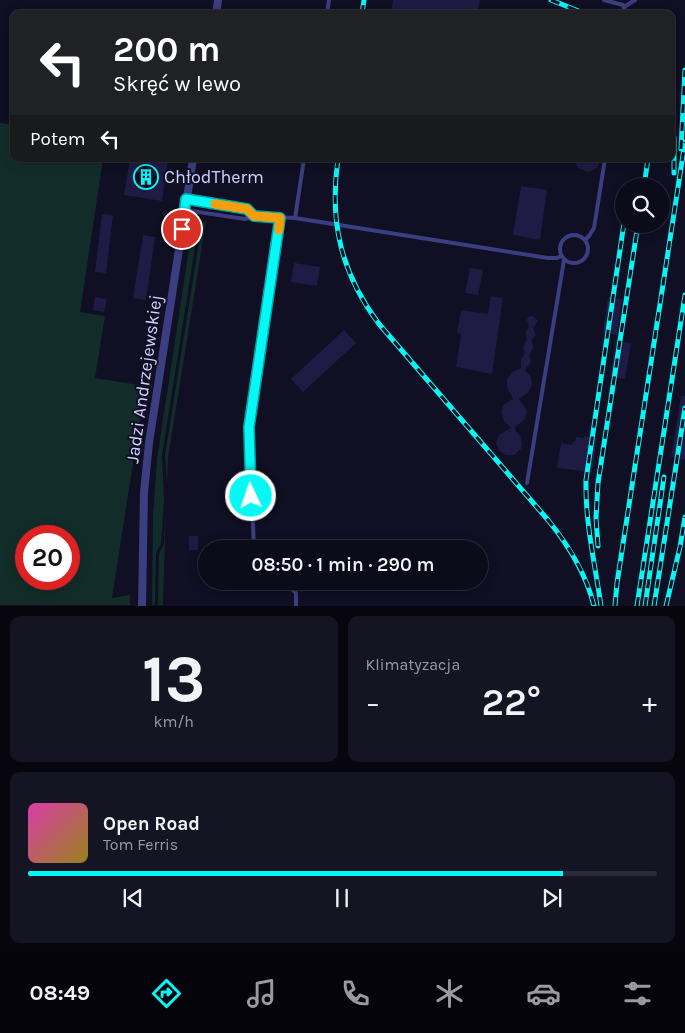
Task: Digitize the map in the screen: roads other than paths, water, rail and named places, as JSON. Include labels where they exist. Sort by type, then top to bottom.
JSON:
[{"type":"street","name":"Jadzi Andrzejewskiej","points":[[142,606],[146,468],[192,162]]},
{"type":"lane","points":[[604,0],[620,4],[625,10]]},
{"type":"lane","points":[[624,7],[635,0]]},
{"type":"lane","points":[[295,218],[304,162]]},
{"type":"lane","points":[[585,240],[594,228],[605,162]]},
{"type":"lane","points":[[186,199],[247,209],[254,216]]},
{"type":"lane","points":[[185,210],[245,219],[254,216],[295,218],[548,258],[563,258],[568,262],[578,263],[585,258],[588,249],[582,236],[573,234],[564,238],[560,246],[563,258],[527,483]]},
{"type":"lane","points":[[254,540],[249,427],[280,218]]},
{"type":"lane","points":[[293,590],[296,593],[296,606]]},
{"type":"railway","points":[[363,10],[364,0]]},
{"type":"railway","points":[[551,0],[576,10]]},
{"type":"railway","points":[[681,149],[685,70]]},
{"type":"railway","points":[[615,606],[685,142]]},
{"type":"railway","points":[[338,162],[335,204],[337,225],[341,246],[355,286],[379,324],[556,530],[570,550],[581,571],[594,606]]},
{"type":"railway","points":[[645,178],[648,162]]},
{"type":"railway","points":[[674,162],[674,173]]},
{"type":"railway","points":[[601,606],[589,527],[586,480],[623,233]]},
{"type":"railway","points":[[598,546],[596,518],[598,483],[637,233]]},
{"type":"railway","points":[[637,606],[685,295]]},
{"type":"railway","points":[[654,606],[685,408]]},
{"type":"railway","points":[[645,606],[664,477]]},
{"type":"railway","points":[[666,606],[685,517]]},
{"type":"place","name":"ChłodTherm","points":[[146,177]]}]
